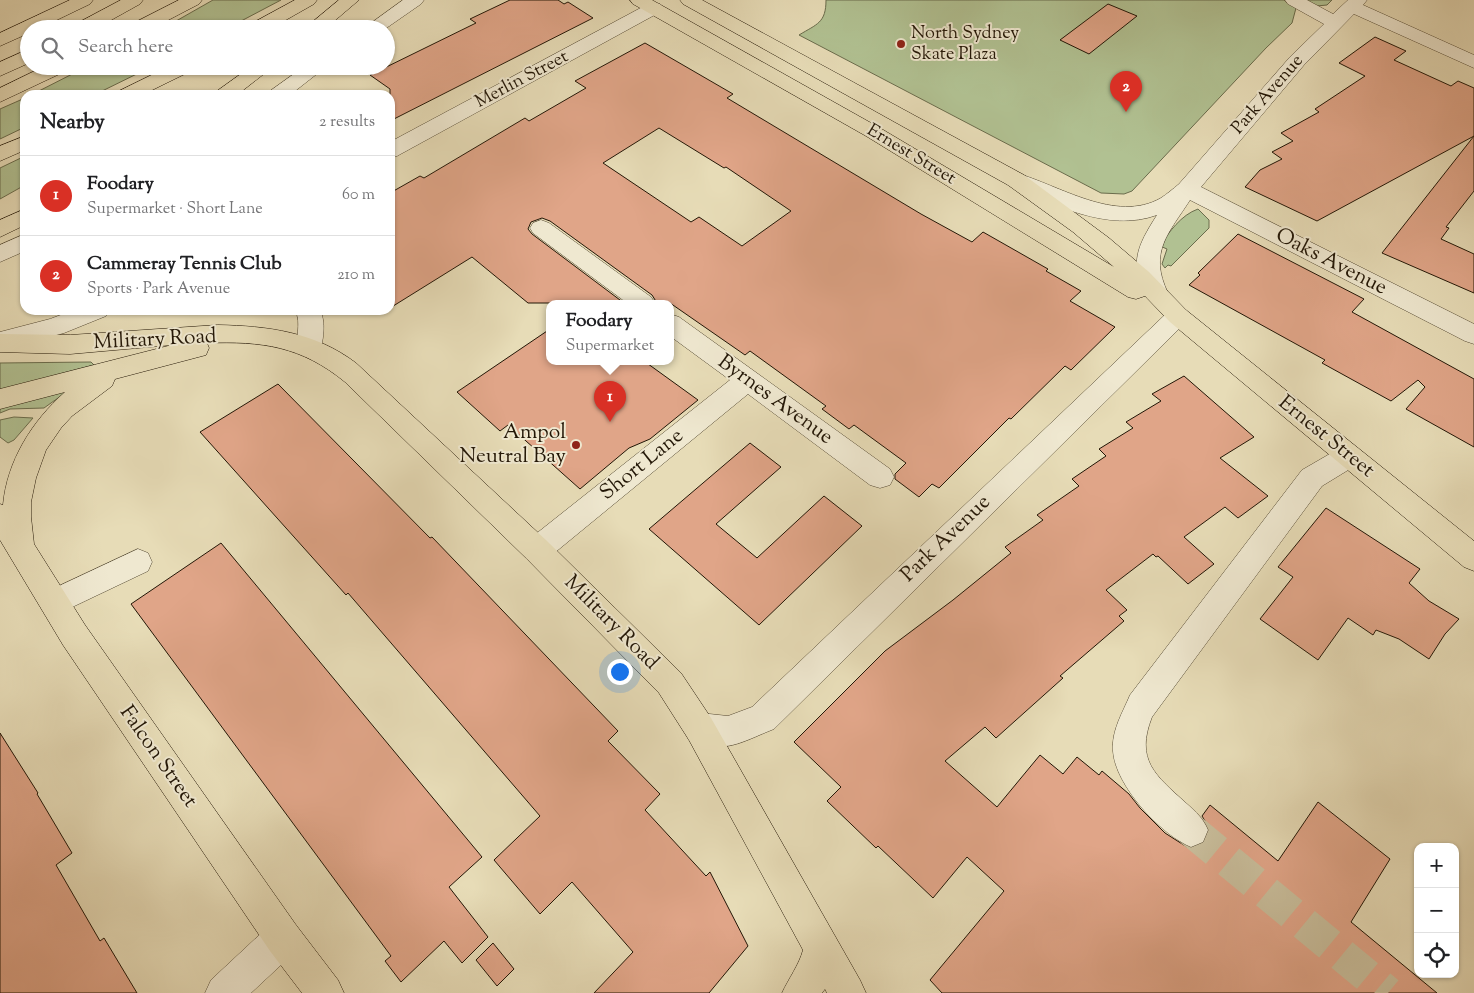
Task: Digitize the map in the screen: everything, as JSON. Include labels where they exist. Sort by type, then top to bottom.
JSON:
[{"type":"main road","points":[[2,21],[46,0]]},
{"type":"main road","points":[[42,20],[84,0]]},
{"type":"main road","points":[[62,20],[102,0]]},
{"type":"main road","points":[[97,20],[134,0]]},
{"type":"main road","points":[[154,20],[193,0]]},
{"type":"main road","points":[[272,20],[308,0]]},
{"type":"main road","points":[[324,20],[350,0]]},
{"type":"main road","name":"Ernest Street","points":[[689,0],[1016,180],[1053,205],[1108,248],[1178,316],[1474,558]]},
{"type":"main road","name":"Ernest Street","points":[[654,3],[900,148],[1178,316]]},
{"type":"main road","points":[[0,40],[20,30]]},
{"type":"main road","points":[[0,50],[20,40]]},
{"type":"main road","points":[[0,70],[20,60]]},
{"type":"main road","points":[[0,96],[43,75]]},
{"type":"main road","points":[[136,90],[167,75]]},
{"type":"main road","points":[[231,90],[252,75]]},
{"type":"main road","points":[[0,154],[20,144]]},
{"type":"main road","points":[[900,148],[1057,224],[1084,230]]},
{"type":"main road","points":[[0,229],[20,219]]},
{"type":"main road","points":[[0,399],[245,335]]},
{"type":"main road","name":"Military Road","points":[[0,342],[80,344],[186,336],[245,335],[284,339],[309,346],[339,363],[354,375],[537,550],[658,669],[685,703],[847,993]]},
{"type":"main road","points":[[23,551],[17,526],[16,503],[34,445],[46,426],[71,402],[98,382],[124,368]]},
{"type":"main road","name":"Falcon Street","points":[[0,516],[74,635],[283,938],[325,993]]},
{"type":"main road","points":[[801,993],[816,969],[822,948]]},
{"type":"street","points":[[385,20],[415,0]]},
{"type":"street","points":[[1294,0],[1336,23]]},
{"type":"street","name":"Merlin Street","points":[[395,148],[654,3]]},
{"type":"street","points":[[1355,3],[1474,62]]},
{"type":"street","name":"Park Avenue","points":[[1156,293],[1148,276],[1149,250],[1158,230],[1181,198],[1297,61],[1355,3]]},
{"type":"street","points":[[284,90],[305,75]]},
{"type":"street","name":"Park Avenue","points":[[1016,180],[1087,209],[1110,214],[1132,214],[1147,211],[1181,198]]},
{"type":"street","name":"Park Avenue","points":[[1084,230],[1114,230],[1159,220],[1181,198]]},
{"type":"street","name":"Oaks Avenue","points":[[1181,198],[1474,335]]},
{"type":"street","points":[[541,228],[639,300]]},
{"type":"street","points":[[0,236],[20,230]]},
{"type":"street","points":[[0,254],[20,244]]},
{"type":"street","points":[[0,342],[55,327],[85,315]]},
{"type":"street","points":[[309,346],[310,315]]},
{"type":"street","name":"Park Avenue","points":[[700,729],[728,732],[763,718],[1178,316]]},
{"type":"street","name":"Byrnes Avenue","points":[[674,326],[880,477]]},
{"type":"street","name":"Short Lane","points":[[537,550],[747,380]]},
{"type":"street","points":[[1191,830],[1161,804],[1135,770],[1128,753],[1130,733],[1141,706],[1312,478],[1349,456]]},
{"type":"street","points":[[54,602],[138,562]]},
{"type":"street","points":[[224,993],[283,938]]},
{"type":"green space","points":[[213,0],[281,0],[243,20],[178,20]]},
{"type":"green space","points":[[826,0],[1332,0],[1327,5],[1296,8],[1292,23],[1266,48],[1132,191],[1124,194],[1101,193],[799,35],[819,22],[826,8]]},
{"type":"green space","points":[[70,75],[135,75],[104,90],[41,90]]},
{"type":"green space","points":[[20,100],[20,129],[0,139],[0,109]]},
{"type":"green space","points":[[20,158],[20,188],[0,199],[0,168]]},
{"type":"green space","points":[[1198,209],[1209,220],[1209,228],[1171,266],[1168,265],[1165,268],[1162,264],[1167,249],[1160,246],[1171,230],[1186,215]]},
{"type":"green space","points":[[91,362],[94,365],[0,390],[0,363]]},
{"type":"green space","points":[[72,388],[44,408],[10,409],[0,413],[0,408]]},
{"type":"green space","points":[[14,417],[33,418],[14,440],[8,443],[0,437],[0,420]]},
{"type":"building","points":[[510,0],[558,0],[564,4],[568,2],[593,18],[395,118],[395,90],[390,90],[370,75],[395,75],[395,63],[476,23],[470,19]]},
{"type":"building","points":[[1108,4],[1137,16],[1089,54],[1060,40]]},
{"type":"building","points":[[1375,37],[1406,51],[1394,60],[1451,86],[1458,81],[1474,88],[1474,136],[1317,221],[1245,187],[1260,170],[1282,159],[1272,152],[1293,141],[1281,133],[1319,112],[1315,109],[1365,76],[1339,63]]},
{"type":"building","points":[[645,43],[733,94],[727,98],[921,214],[972,242],[983,232],[1048,269],[1046,271],[1081,291],[1070,301],[1115,327],[1071,370],[1065,366],[1011,419],[1009,418],[939,488],[932,484],[919,497],[895,479],[895,474],[906,463],[854,425],[849,429],[822,409],[826,406],[750,351],[745,355],[674,306],[674,300],[655,300],[652,295],[550,221],[542,218],[531,222],[528,229],[532,234],[620,300],[546,300],[546,303],[528,303],[472,257],[395,305],[395,190],[420,176],[424,178],[525,118],[529,121],[586,88],[575,81]],"holes":[[[659,128],[724,168],[726,167],[791,211],[742,246],[699,217],[691,222],[603,163]]]},
{"type":"building","points":[[1474,136],[1474,191],[1446,227],[1449,228],[1441,239],[1474,254],[1474,293],[1382,253]]},
{"type":"building","points":[[1238,234],[1364,299],[1352,312],[1474,379],[1474,447],[1406,409],[1425,387],[1418,380],[1391,401],[1322,363],[1325,360],[1189,285],[1200,275],[1198,273]]},
{"type":"building","points":[[546,332],[546,365],[650,365],[698,400],[650,439],[629,448],[580,489],[508,425],[500,431],[457,392]]},
{"type":"building","points":[[1184,376],[1254,437],[1220,458],[1268,496],[1238,518],[1225,507],[1184,537],[1214,564],[1188,584],[1158,556],[1156,557],[1153,554],[1106,590],[1127,610],[1119,616],[1124,621],[1060,676],[1063,678],[996,738],[985,727],[945,761],[997,807],[1040,755],[1063,774],[1077,757],[1099,775],[1102,771],[1129,794],[1165,833],[1190,849],[1205,843],[1210,829],[1202,816],[1210,805],[1278,861],[1318,802],[1390,859],[1351,922],[1414,974],[1414,978],[1419,978],[1437,993],[942,993],[930,980],[1004,891],[967,857],[933,898],[878,846],[876,848],[827,801],[841,787],[794,742],[885,651],[1011,553],[1005,547],[1043,520],[1037,515],[1079,486],[1072,479],[1106,456],[1099,449],[1133,428],[1126,422],[1161,401],[1152,394]]},
{"type":"building","points":[[278,384],[430,538],[432,537],[618,731],[608,741],[660,794],[645,810],[706,876],[710,872],[748,946],[709,993],[594,993],[633,952],[572,882],[540,914],[494,860],[540,816],[348,593],[346,595],[200,432]]},
{"type":"building","points":[[750,443],[781,467],[716,524],[757,558],[824,496],[862,526],[759,625],[649,529]]},
{"type":"building","points":[[1326,508],[1420,569],[1409,583],[1429,601],[1459,619],[1445,634],[1429,659],[1399,639],[1376,630],[1373,635],[1348,618],[1318,660],[1260,619],[1293,577],[1278,567]]},
{"type":"building","points":[[221,543],[482,857],[449,887],[488,937],[462,963],[444,941],[401,982],[385,961],[391,956],[131,604]]},
{"type":"building","points":[[0,733],[38,793],[72,853],[56,865],[100,941],[104,938],[137,993],[0,993]]},
{"type":"building","points":[[493,943],[514,969],[497,986],[476,960]]},
{"type":"tunnel","points":[[1191,830],[1388,993]]},
{"type":"place","name":"North Sydney Skate Plaza","points":[[901,44]]},
{"type":"place","name":"Cammeray Tennis Club","points":[[1126,112]]},
{"type":"place","name":"Foodary","points":[[610,422]]},
{"type":"place","name":"Ampol Neutral Bay","points":[[576,445]]}]
